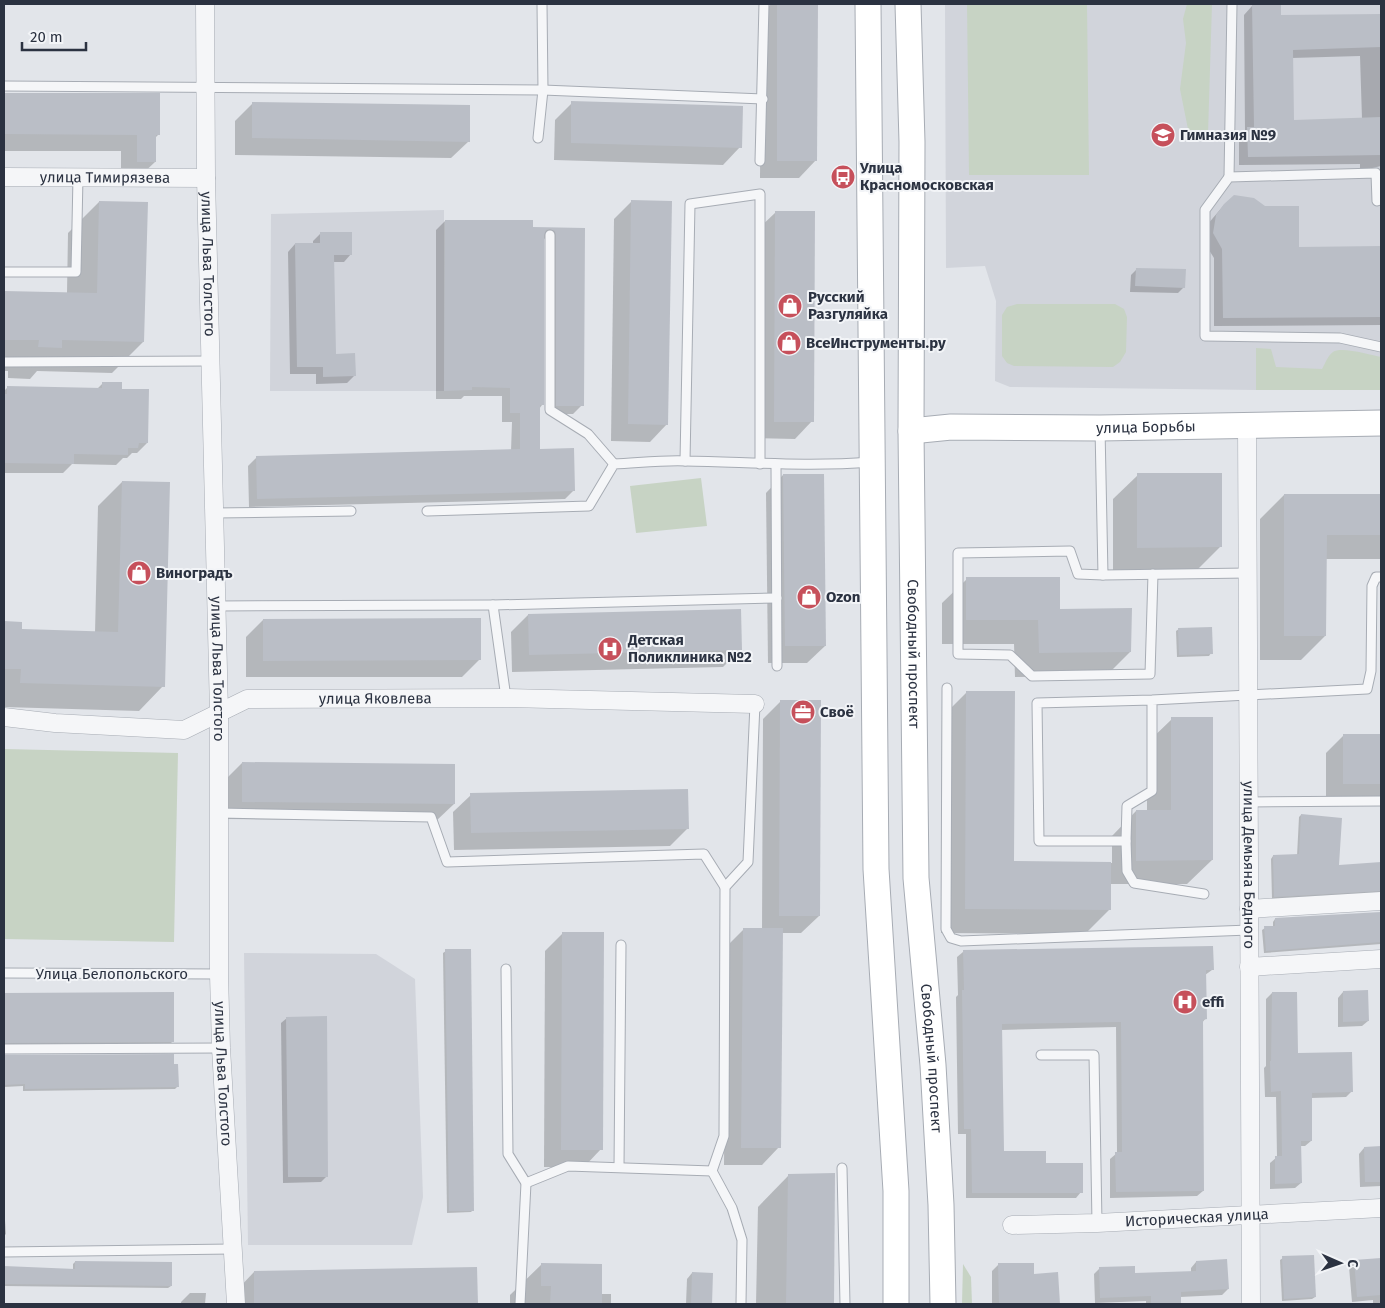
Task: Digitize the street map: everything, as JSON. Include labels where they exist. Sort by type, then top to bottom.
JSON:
[{"type":"main road","points":[[868,4],[876,869],[896,1191],[896,1304]]},
{"type":"main road","name":"Свободный проспект","points":[[908,4],[912,142],[911,431],[916,878],[933,1065],[941,1205],[943,1304]]},
{"type":"main road","name":"улица Борьбы","points":[[911,431],[951,427],[1100,428],[1381,423]]},
{"type":"street","name":"улица Льва Толстого","points":[[205,4],[206,178],[219,712],[219,974],[221,1048],[236,1304]]},
{"type":"street","name":"улица Тимирязева","points":[[4,177],[206,178]]},
{"type":"street","name":"улица Демьяна Бедного","points":[[1247,426],[1251,1304]]},
{"type":"street","name":"улица Яковлева","points":[[4,717],[54,723],[184,730],[247,699],[506,698],[754,704]]},
{"type":"street","points":[[1249,909],[1381,901]]},
{"type":"street","points":[[1249,967],[1381,959]]},
{"type":"street","name":"Историческая улица","points":[[1012,1225],[1097,1223],[1381,1208]]},
{"type":"lane","points":[[538,138],[543,90],[542,4]]},
{"type":"lane","points":[[760,160],[764,4]]},
{"type":"lane","points":[[1232,4],[1229,176],[1205,210],[1205,336],[1340,338],[1381,347]]},
{"type":"lane","points":[[4,86],[543,90],[763,99]]},
{"type":"lane","points":[[1229,176],[1376,173],[1377,201],[1381,200]]},
{"type":"lane","points":[[4,272],[76,272],[78,177]]},
{"type":"lane","points":[[685,461],[690,204],[760,194],[760,464]]},
{"type":"lane","points":[[550,235],[550,410],[588,434],[614,464]]},
{"type":"lane","points":[[4,362],[210,362]]},
{"type":"lane","points":[[1100,428],[1103,575]]},
{"type":"lane","points":[[614,464],[685,461],[776,465],[838,465],[873,461]]},
{"type":"lane","points":[[427,511],[589,506],[614,464]]},
{"type":"lane","points":[[776,465],[777,666]]},
{"type":"lane","points":[[215,513],[351,511]]},
{"type":"lane","points":[[1152,574],[1150,674],[1032,676],[1010,656],[958,654],[958,552],[1070,551],[1078,574],[1248,573]]},
{"type":"lane","points":[[1126,841],[1039,841],[1037,703],[1152,700],[1367,689],[1371,671],[1372,586],[1376,577],[1381,577]]},
{"type":"lane","points":[[217,606],[493,605],[776,598]]},
{"type":"lane","points":[[493,605],[506,698]]},
{"type":"lane","points":[[947,688],[946,929],[951,938],[960,941],[1249,930]]},
{"type":"lane","points":[[1152,700],[1152,791],[1127,806],[1127,871],[1134,883],[1204,894]]},
{"type":"lane","points":[[724,887],[748,862],[754,704]]},
{"type":"lane","points":[[1249,802],[1381,801]]},
{"type":"lane","points":[[219,812],[431,817],[447,862],[704,854],[724,887],[724,1136],[712,1170],[732,1208],[742,1240],[742,1304]]},
{"type":"lane","points":[[619,1167],[621,945]]},
{"type":"lane","points":[[506,969],[508,1154],[526,1183],[520,1304]]},
{"type":"lane","name":"Улица Белопольского","points":[[4,973],[219,974]]},
{"type":"lane","points":[[4,1049],[221,1048]]},
{"type":"lane","points":[[1041,1055],[1094,1055],[1097,1223]]},
{"type":"lane","points":[[526,1183],[568,1166],[712,1170]]},
{"type":"lane","points":[[842,1168],[845,1304]]},
{"type":"lane","points":[[4,1252],[232,1249]]},
{"type":"shaded area","name":"Гимназия №9","points":[[945,4],[1381,4],[1381,390],[1010,387],[995,381],[996,301],[985,266],[946,268]]},
{"type":"shaded area","points":[[444,210],[444,391],[270,391],[271,214]]},
{"type":"shaded area","points":[[244,953],[376,954],[415,979],[423,1197],[412,1245],[248,1245]]},
{"type":"green space","points":[[967,4],[1087,4],[1089,175],[969,175]]},
{"type":"green space","points":[[1187,4],[1212,4],[1208,134],[1189,134],[1180,89],[1186,43],[1183,19]]},
{"type":"green space","points":[[1017,304],[1115,304],[1124,309],[1127,317],[1126,352],[1120,362],[1113,367],[1014,366],[1007,363],[1002,356],[1002,315],[1007,307]]},
{"type":"green space","points":[[1256,348],[1271,349],[1276,367],[1322,369],[1330,355],[1337,350],[1349,350],[1381,357],[1381,390],[1256,390]]},
{"type":"green space","points":[[701,478],[707,526],[636,533],[630,486]]},
{"type":"green space","points":[[4,749],[178,753],[174,942],[4,939]]},
{"type":"green space","points":[[963,1264],[971,1277],[972,1304],[962,1304]]},
{"type":"building","points":[[777,4],[818,4],[817,161],[777,161]]},
{"type":"building","points":[[1252,4],[1281,4],[1281,15],[1381,14],[1381,47],[1293,50],[1294,120],[1381,117],[1381,155],[1248,157],[1247,127],[1254,127]]},
{"type":"building","points":[[4,93],[160,93],[160,135],[156,135],[156,162],[137,162],[137,135],[4,134]]},
{"type":"building","points":[[571,101],[743,106],[742,148],[571,143]]},
{"type":"building","points":[[252,102],[470,105],[470,142],[252,138]]},
{"type":"building","points":[[1234,195],[1254,198],[1265,206],[1299,206],[1299,247],[1381,246],[1381,317],[1223,318],[1222,249],[1213,233],[1216,215]]},
{"type":"building","points":[[631,200],[672,201],[668,425],[628,424]]},
{"type":"building","points":[[99,201],[148,202],[144,342],[62,340],[62,348],[38,347],[39,340],[4,340],[4,291],[97,293]]},
{"type":"building","points":[[775,211],[815,211],[814,422],[774,422]]},
{"type":"building","points":[[445,220],[533,220],[533,227],[585,228],[584,406],[556,406],[556,235],[555,231],[550,229],[546,230],[544,235],[544,405],[540,405],[540,449],[574,448],[575,491],[257,499],[256,456],[520,449],[520,413],[510,413],[510,388],[472,387],[472,390],[444,391]]},
{"type":"building","points":[[320,232],[352,232],[352,255],[334,255],[336,354],[355,353],[356,376],[323,377],[323,367],[297,367],[295,243],[320,243]]},
{"type":"building","points":[[1136,268],[1186,269],[1185,288],[1135,286]]},
{"type":"building","points":[[102,382],[122,382],[122,389],[149,389],[148,443],[139,443],[138,448],[128,448],[128,455],[74,454],[74,464],[4,463],[4,394],[7,394],[7,386],[102,388]]},
{"type":"building","points":[[1137,473],[1222,473],[1222,547],[1137,548]]},
{"type":"building","points":[[783,474],[824,474],[826,646],[785,646]]},
{"type":"building","points":[[122,481],[170,482],[165,687],[20,683],[21,669],[4,669],[4,621],[22,622],[22,629],[118,632]]},
{"type":"building","points":[[1284,494],[1381,494],[1381,535],[1327,535],[1326,636],[1284,636]]},
{"type":"building","points":[[966,577],[1060,577],[1060,609],[1132,608],[1131,652],[1039,653],[1038,620],[966,620]]},
{"type":"building","points":[[741,609],[742,650],[529,655],[528,614]]},
{"type":"building","points":[[481,618],[481,660],[263,661],[263,619]]},
{"type":"building","points":[[1212,627],[1213,654],[1179,655],[1178,628]]},
{"type":"building","points":[[966,691],[1015,691],[1014,861],[1111,862],[1111,910],[965,909]]},
{"type":"building","points":[[780,700],[821,700],[820,916],[779,916]]},
{"type":"building","points":[[1171,717],[1213,717],[1213,860],[1136,861],[1136,810],[1171,810]]},
{"type":"building","points":[[1343,734],[1381,734],[1381,784],[1343,784]]},
{"type":"building","points":[[242,762],[455,764],[455,804],[242,802]]},
{"type":"building","points":[[688,789],[689,829],[471,833],[470,793]]},
{"type":"building","points":[[1301,814],[1342,818],[1339,865],[1381,862],[1381,891],[1274,897],[1273,855],[1299,854]]},
{"type":"building","points":[[1381,912],[1381,942],[1266,951],[1264,926],[1275,926],[1275,918]]},
{"type":"building","points":[[743,928],[783,928],[781,1148],[741,1148]]},
{"type":"building","points":[[562,932],[604,932],[603,1150],[561,1150]]},
{"type":"building","points":[[1213,946],[1214,970],[1206,970],[1207,1019],[1203,1020],[1204,1191],[1116,1192],[1115,1152],[1122,1152],[1121,1022],[1002,1024],[1004,1151],[1046,1151],[1046,1163],[1083,1163],[1083,1193],[972,1193],[971,1129],[964,1129],[963,950]]},
{"type":"building","points":[[445,949],[471,949],[474,1211],[449,1211]]},
{"type":"building","points":[[1368,990],[1369,1021],[1343,1022],[1343,991]]},
{"type":"building","points":[[174,992],[174,1042],[4,1043],[4,993]]},
{"type":"building","points":[[1272,992],[1297,992],[1298,1053],[1352,1052],[1353,1092],[1312,1093],[1312,1141],[1301,1141],[1302,1183],[1275,1184],[1275,1156],[1282,1156],[1281,1091],[1271,1092]]},
{"type":"building","points":[[327,1016],[328,1177],[288,1177],[286,1017]]},
{"type":"building","points":[[174,1054],[174,1064],[178,1064],[179,1087],[25,1089],[25,1084],[4,1085],[4,1055]]},
{"type":"building","points":[[1381,1146],[1381,1182],[1365,1182],[1364,1147]]},
{"type":"building","points":[[835,1173],[834,1304],[786,1304],[788,1174]]},
{"type":"building","points":[[1314,1255],[1316,1297],[1284,1299],[1282,1256]]},
{"type":"building","points":[[1381,1258],[1381,1295],[1357,1297],[1354,1260]]},
{"type":"building","points":[[1227,1259],[1229,1289],[1181,1292],[1181,1303],[1151,1303],[1151,1296],[1100,1298],[1099,1267],[1135,1266],[1135,1273],[1196,1271],[1196,1261]]},
{"type":"building","points":[[75,1261],[172,1262],[172,1286],[4,1284],[4,1266],[75,1269]]},
{"type":"building","points":[[541,1263],[602,1264],[602,1304],[550,1304],[551,1286],[541,1286]]},
{"type":"building","points":[[998,1263],[1034,1263],[1034,1274],[1058,1272],[1060,1304],[999,1304]]},
{"type":"building","points":[[477,1267],[478,1304],[254,1304],[254,1271]]},
{"type":"building","points":[[692,1272],[713,1273],[712,1304],[691,1304]]},
{"type":"place","name":"Гимназия №9","points":[[1163,135]]},
{"type":"place","name":"Улица Красномосковская","points":[[843,177]]},
{"type":"place","name":"Русский Разгуляйка","points":[[790,306]]},
{"type":"place","name":"ВсеИнструменты.ру","points":[[789,343]]},
{"type":"place","name":"Виноградъ","points":[[139,573]]},
{"type":"place","name":"Ozon","points":[[809,597]]},
{"type":"place","name":"Детская Поликлиника №2","points":[[610,649]]},
{"type":"place","name":"Своё","points":[[803,712]]},
{"type":"place","name":"effi","points":[[1185,1002]]}]
